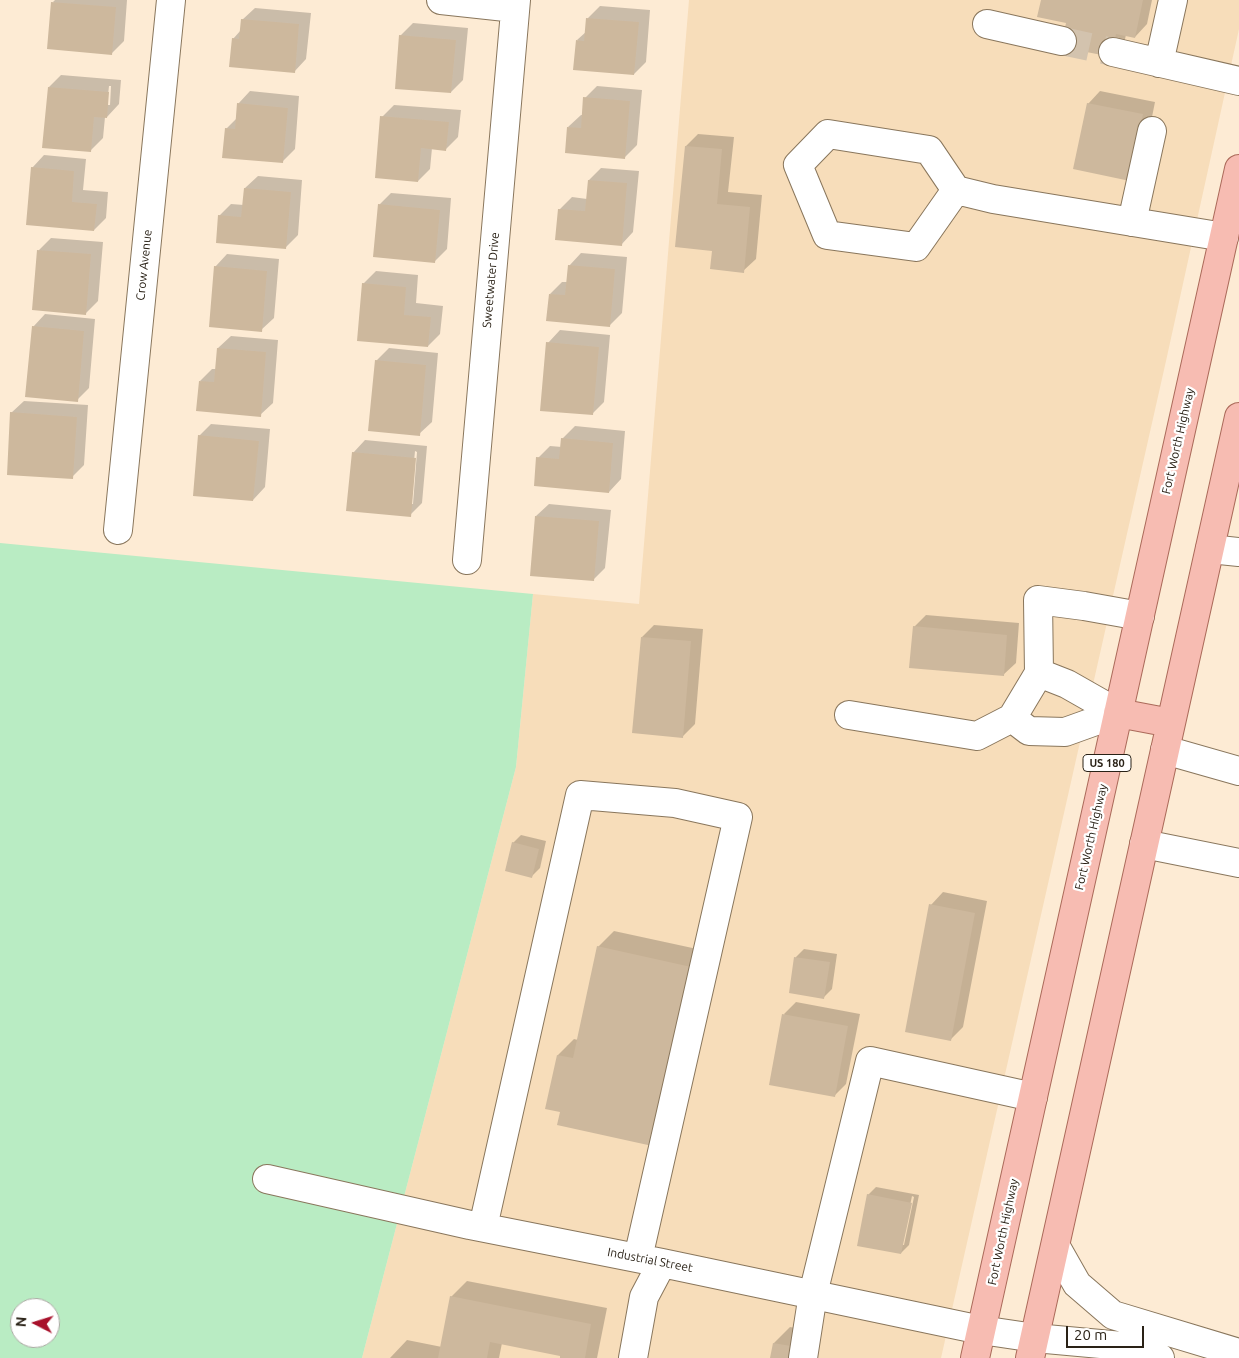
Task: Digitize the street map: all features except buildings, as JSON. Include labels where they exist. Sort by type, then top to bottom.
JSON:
[{"type":"main road","name":"Fort Worth Highway","points":[[975,1358],[1140,616],[1232,239],[1239,169]]},
{"type":"main road","points":[[1032,1348],[1056,1247],[1239,417]]},
{"type":"main road","points":[[1118,712],[1171,723]]},
{"type":"street","name":"Crow Avenue","points":[[118,530],[170,0]]},
{"type":"street","points":[[441,0],[516,4]]},
{"type":"street","points":[[1159,62],[1173,0]]},
{"type":"street","name":"Sweetwater Drive","points":[[467,560],[516,4]]},
{"type":"street","points":[[987,24],[1062,41]]},
{"type":"street","points":[[1113,52],[1239,81]]},
{"type":"street","points":[[1132,222],[1152,132]]},
{"type":"street","points":[[956,190],[916,247],[827,235],[798,165],[828,134],[929,150],[956,190],[993,199],[1232,239]]},
{"type":"street","points":[[1210,549],[1239,552]]},
{"type":"street","points":[[850,715],[977,736],[1012,718],[1039,673],[1038,600],[1140,616]]},
{"type":"street","points":[[1039,673],[1067,684],[1118,712]]},
{"type":"street","points":[[1012,718],[1029,731],[1065,732],[1118,712]]},
{"type":"street","points":[[1165,750],[1239,771]]},
{"type":"street","points":[[483,1227],[580,796],[675,803],[738,817],[650,1260],[633,1358]]},
{"type":"street","points":[[1144,844],[1239,863]]},
{"type":"street","points":[[803,1358],[813,1294],[870,1062],[1033,1097]]},
{"type":"street","name":"Industrial Street","points":[[267,1179],[483,1227],[982,1330],[1032,1348],[1122,1346],[1160,1358]]},
{"type":"street","points":[[1056,1247],[1077,1284],[1113,1315],[1239,1353]]},
{"type":"shaded area","points":[[689,0],[1239,0],[1239,29],[941,1358],[362,1358],[516,767],[533,594],[639,604]]},
{"type":"green space","points":[[0,543],[533,594],[516,767],[362,1358],[0,1358]]},
{"type":"tunnel","points":[[1062,41],[1113,52]]}]
